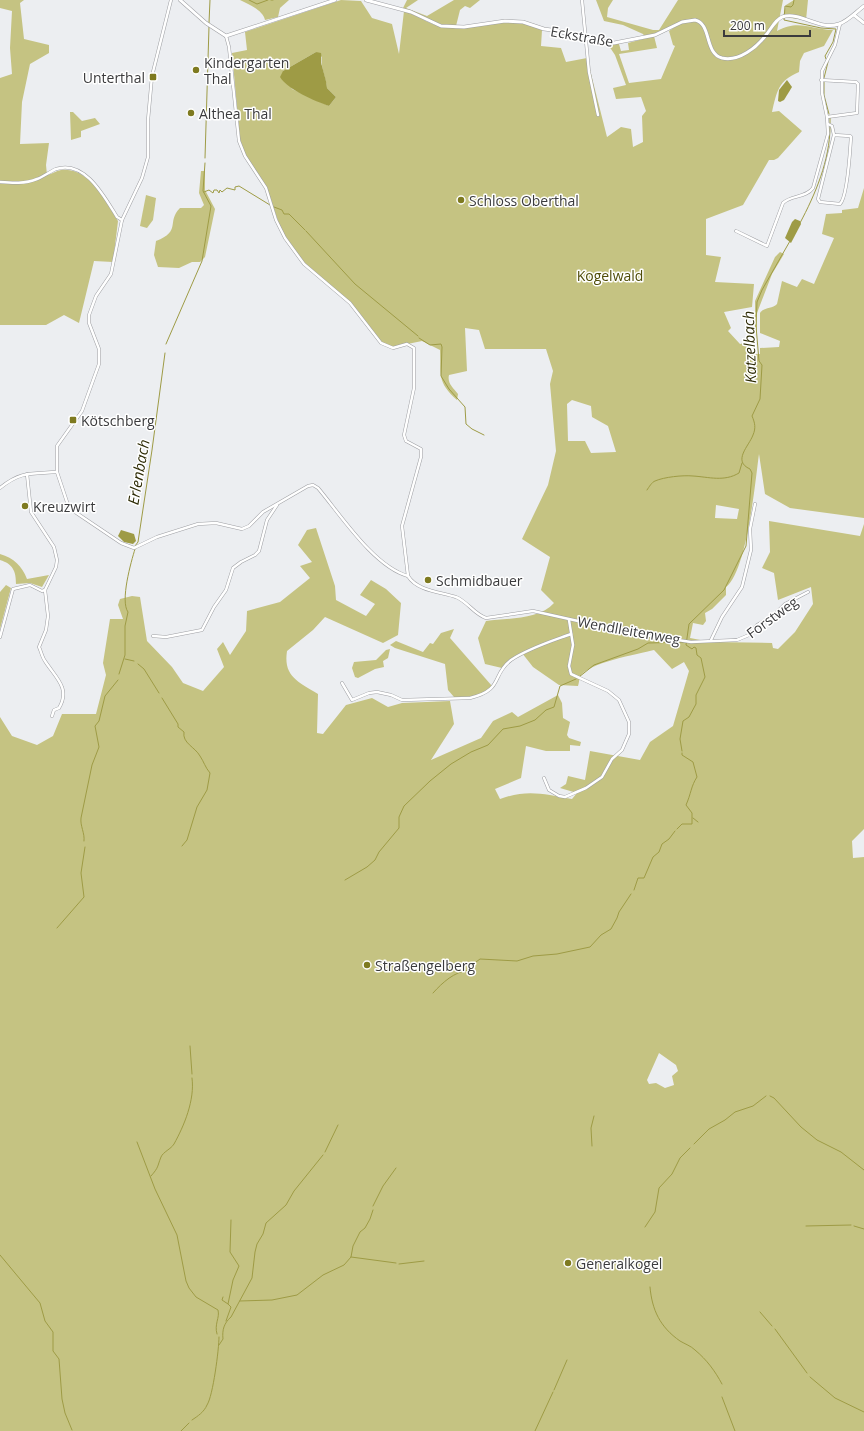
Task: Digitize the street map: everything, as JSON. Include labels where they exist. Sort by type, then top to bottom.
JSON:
[{"type":"street","points":[[0,488],[14,477],[26,474],[56,472],[58,442],[80,416],[88,398],[99,364],[99,349],[89,324],[89,317],[96,296],[112,274],[122,220],[142,178],[148,157],[148,120],[152,76],[171,0]]},
{"type":"street","points":[[180,0],[207,24],[226,36],[229,47],[238,141],[245,156],[266,188],[276,220],[285,238],[304,264],[350,303],[382,343],[393,348],[408,344],[414,348],[414,388],[404,435],[406,440],[420,449],[421,457],[402,526],[408,576]]},
{"type":"street","points":[[226,36],[335,0]]},
{"type":"street","name":"Eckstraße","points":[[366,0],[411,12],[442,26],[464,27],[505,20],[528,22],[544,29],[585,39],[614,43],[630,41],[663,33],[682,22],[695,20],[703,26],[715,54],[723,58],[742,55],[753,48],[762,40],[778,20],[783,17],[787,16],[804,19],[822,25],[840,24]]},
{"type":"street","points":[[582,0],[585,39],[592,90],[598,115]]},
{"type":"street","points":[[736,231],[767,246],[783,203],[808,193],[813,188],[828,134],[827,117],[822,94],[822,68],[835,45],[840,24],[864,6]]},
{"type":"street","points":[[854,14],[864,23]]},
{"type":"street","points":[[821,80],[856,82],[858,84],[857,113],[827,117]]},
{"type":"street","points":[[828,124],[832,126],[834,135],[818,199],[820,202],[840,204],[843,201],[851,137],[834,135]]},
{"type":"street","points":[[0,182],[26,182],[38,179],[57,169],[74,169],[88,177],[117,217],[122,220]]},
{"type":"street","name":"Wendlleitenweg","points":[[56,472],[63,496],[70,510],[121,543],[130,547],[138,547],[157,537],[198,524],[216,523],[242,529],[248,526],[263,512],[278,505],[308,486],[315,486],[349,527],[381,561],[390,568],[408,576],[419,585],[463,601],[478,615],[486,618],[534,611],[568,620],[632,633],[686,641],[711,640]]},
{"type":"street","points":[[26,474],[31,512],[54,547],[57,556],[56,567],[45,590],[48,616],[46,630],[39,646],[45,660],[64,689],[61,705],[59,708],[54,710],[52,716]]},
{"type":"street","points":[[711,640],[722,617],[742,587],[751,550],[750,529],[756,504]]},
{"type":"street","points":[[153,636],[166,637],[202,630],[226,590],[233,568],[259,551],[267,520],[278,505]]},
{"type":"street","points":[[0,638],[14,590],[30,585],[40,590],[45,590]]},
{"type":"street","name":"Forstweg","points":[[711,640],[737,640],[745,638],[757,625],[773,616],[785,604],[808,592]]},
{"type":"street","points":[[544,778],[549,790],[559,796],[565,796],[586,788],[602,777],[612,759],[622,750],[629,734],[629,722],[619,700],[608,691],[571,674],[569,666],[573,645],[568,620]]},
{"type":"street","points":[[342,683],[352,700],[369,693],[377,692],[391,695],[402,700],[470,698],[481,696],[490,691],[505,666],[512,660],[534,648],[571,634]]},
{"type":"green space","points":[[0,0],[24,0],[20,3],[24,39],[49,45],[49,53],[30,64],[22,102],[20,144],[49,143],[46,165],[47,175],[61,170],[71,170],[88,179],[102,195],[118,221],[113,262],[94,261],[79,323],[64,315],[46,325],[0,325],[0,78],[12,74],[10,48],[12,11],[0,8]]},
{"type":"green space","points":[[240,0],[289,0],[280,8],[278,17],[265,20],[264,16],[258,10]]},
{"type":"green space","name":"Kogelwald","points":[[341,0],[361,1],[372,18],[392,24],[399,54],[404,11],[438,26],[450,28],[475,27],[506,22],[529,25],[542,30],[541,46],[561,48],[566,62],[587,58],[607,137],[621,127],[631,129],[633,147],[643,142],[642,116],[646,111],[641,97],[616,99],[613,88],[626,85],[615,55],[607,43],[619,44],[621,51],[629,50],[628,43],[654,36],[657,48],[619,54],[629,83],[661,79],[675,46],[673,45],[669,31],[685,20],[666,30],[645,37],[643,34],[623,25],[604,21],[596,0],[613,0],[608,8],[607,17],[653,30],[659,30],[678,0],[783,0],[777,31],[785,27],[798,25],[833,30],[824,46],[804,53],[800,61],[799,72],[792,75],[783,83],[775,98],[772,112],[779,111],[802,131],[778,158],[769,160],[743,205],[706,219],[706,255],[721,257],[715,282],[754,284],[752,307],[724,312],[731,328],[728,331],[740,344],[744,343],[753,354],[760,354],[760,348],[779,347],[780,341],[760,333],[760,313],[777,304],[782,281],[797,287],[802,279],[814,284],[834,238],[822,234],[826,214],[842,213],[842,210],[858,208],[864,188],[864,518],[790,508],[765,494],[759,454],[749,525],[745,546],[739,564],[733,578],[726,587],[726,595],[712,609],[705,613],[706,621],[703,625],[693,623],[690,638],[711,642],[772,643],[773,648],[778,649],[795,632],[813,604],[811,587],[778,600],[774,573],[762,568],[770,552],[769,521],[860,536],[864,524],[864,829],[852,841],[853,858],[864,857],[864,1431],[0,1431],[0,717],[12,736],[37,745],[53,736],[62,714],[96,714],[106,675],[103,663],[110,619],[123,619],[118,605],[120,599],[132,596],[140,597],[147,641],[172,667],[183,683],[203,691],[224,667],[217,649],[223,642],[230,655],[246,631],[247,611],[280,602],[310,578],[300,566],[312,562],[298,545],[307,530],[316,528],[335,586],[336,600],[366,616],[375,604],[360,595],[371,580],[386,589],[401,603],[398,635],[383,643],[325,617],[313,630],[287,651],[286,660],[290,673],[299,682],[318,694],[317,733],[323,734],[346,705],[372,698],[388,707],[402,703],[450,701],[454,724],[431,760],[481,738],[493,721],[512,712],[518,717],[558,695],[562,703],[563,718],[570,722],[567,735],[569,738],[581,742],[580,746],[570,745],[570,751],[546,751],[526,746],[521,778],[495,789],[500,799],[519,794],[536,793],[572,799],[577,793],[560,788],[566,784],[568,776],[585,780],[590,751],[640,760],[650,742],[673,726],[689,671],[684,662],[672,669],[654,650],[602,663],[592,667],[584,672],[580,677],[578,686],[559,685],[533,667],[522,653],[502,668],[485,664],[478,638],[486,621],[522,617],[540,613],[548,609],[554,603],[541,590],[550,557],[522,539],[548,485],[556,451],[550,384],[553,371],[546,349],[485,349],[479,330],[465,328],[467,371],[449,375],[451,385],[458,394],[457,400],[446,388],[441,378],[440,350],[422,341],[393,347],[382,343],[356,309],[305,264],[281,230],[267,188],[245,155],[240,140],[232,53],[247,50],[245,32]],"holes":[[[316,52],[322,57],[327,88],[336,97],[329,106],[292,89],[283,71]],[[572,400],[591,406],[592,417],[608,426],[616,452],[591,453],[585,441],[568,441],[567,404]],[[716,505],[739,509],[737,519],[715,518]],[[659,1053],[676,1065],[678,1071],[672,1076],[674,1085],[665,1088],[656,1083],[649,1084],[647,1080]]]},
{"type":"green space","points":[[407,0],[418,0],[406,8],[427,16],[454,0],[480,0],[470,8],[465,6],[460,10],[456,26],[442,25],[403,8]]},
{"type":"green space","points":[[794,0],[808,0],[806,20],[783,17],[786,5]]},
{"type":"green space","points":[[70,112],[73,112],[82,121],[95,118],[100,124],[81,131],[81,137],[71,140]]},
{"type":"green space","points":[[201,171],[205,171],[205,190],[215,209],[205,257],[200,262],[192,262],[179,268],[158,267],[154,255],[156,241],[169,234],[176,213],[180,208],[201,208],[204,205],[199,193]]},
{"type":"green space","points":[[146,195],[156,198],[153,220],[147,228],[140,226]]},
{"type":"green space","points":[[780,252],[784,254],[772,274],[757,313],[757,332],[755,331],[755,301],[775,257]]},
{"type":"green space","points":[[0,554],[17,563],[23,570],[27,579],[49,575],[42,587],[30,583],[16,584],[13,569],[11,566],[0,560]]},
{"type":"green space","points":[[6,585],[11,588],[0,629],[0,592]]},
{"type":"green space","points":[[454,629],[450,638],[492,686],[488,690],[470,696],[454,697],[448,690],[445,664],[395,648],[390,645],[396,641],[423,652],[430,643],[433,644],[441,633]]},
{"type":"green space","points":[[390,649],[388,658],[383,661],[384,667],[375,669],[358,678],[355,677],[352,668],[354,662],[376,660],[386,650]]},
{"type":"shaded area","points":[[316,52],[321,53],[321,64],[326,79],[327,88],[336,97],[329,106],[295,91],[280,77],[283,71]]},
{"type":"shaded area","points":[[787,80],[792,87],[784,100],[780,102],[778,101],[779,90]]},
{"type":"shaded area","points":[[795,219],[800,221],[801,224],[791,243],[785,238],[792,222]]},
{"type":"shaded area","points":[[121,530],[134,534],[136,541],[133,544],[124,542],[118,536]]},
{"type":"waterway","name":"Erlenbach","points":[[209,23],[210,0]]},
{"type":"waterway","points":[[249,0],[257,4],[268,0]]},
{"type":"waterway","name":"Katzelbach","points":[[794,0],[791,7],[785,6],[784,20],[821,28],[836,29],[833,42],[825,56],[826,59]]},
{"type":"waterway","name":"Erlenbach","points":[[205,158],[209,27]]},
{"type":"waterway","name":"Katzelbach","points":[[824,78],[828,62]]},
{"type":"waterway","name":"Katzelbach","points":[[824,82],[824,95],[829,114]]},
{"type":"waterway","name":"Katzelbach","points":[[830,118],[830,123]]},
{"type":"waterway","name":"Katzelbach","points":[[800,223],[821,177],[827,152],[830,127]]},
{"type":"waterway","name":"Erlenbach","points":[[166,344],[202,261],[211,206],[203,191],[205,163]]},
{"type":"waterway","points":[[204,192],[209,190],[213,193],[214,190],[217,190],[219,193],[220,190],[222,192],[227,188],[235,190],[235,187],[239,186],[270,205]]},
{"type":"waterway","points":[[274,207],[282,210],[284,214],[289,214],[305,230]]},
{"type":"waterway","points":[[306,231],[355,284],[418,336]]},
{"type":"waterway","name":"Katzelbach","points":[[682,751],[680,739],[683,721],[689,717],[696,704],[696,695],[705,677],[701,658],[697,655],[696,648],[694,647],[692,649],[686,645],[689,624],[724,590],[746,546],[752,473],[750,469],[742,462],[742,458],[755,430],[752,416],[760,399],[762,365],[759,361],[756,326],[757,302],[762,290],[790,241]]},
{"type":"waterway","points":[[419,338],[430,345],[441,344],[441,376],[449,389],[465,407],[466,424],[484,435]]},
{"type":"waterway","name":"Erlenbach","points":[[135,546],[138,542],[165,353]]},
{"type":"waterway","points":[[647,490],[654,482],[668,477],[689,476],[722,478],[733,476],[739,473],[742,463]]},
{"type":"waterway","name":"Erlenbach","points":[[119,674],[125,655],[125,626],[128,612],[125,599],[126,591],[135,549]]},
{"type":"waterway","points":[[579,677],[594,665],[638,649],[648,643],[686,642]]},
{"type":"waterway","points":[[125,659],[134,661]]},
{"type":"waterway","points":[[138,664],[144,669],[159,693]]},
{"type":"waterway","points":[[345,880],[367,867],[375,860],[379,852],[399,828],[399,817],[404,806],[430,781],[451,764],[471,752],[488,745],[503,729],[520,726],[535,720],[546,710],[554,707],[560,686],[576,679]]},
{"type":"waterway","name":"Erlenbach","points":[[84,841],[81,818],[92,765],[99,747],[95,726],[99,721],[105,696],[118,680]]},
{"type":"waterway","points":[[162,698],[178,724],[178,727],[184,732],[185,739],[198,753],[210,773],[207,790],[197,807],[187,840],[182,846]]},
{"type":"waterway","name":"Katzelbach","points":[[677,829],[682,824],[692,824],[692,813],[686,805],[697,777],[693,762],[682,755],[682,753]]},
{"type":"waterway","name":"Katzelbach","points":[[693,818],[698,822]]},
{"type":"waterway","points":[[634,890],[638,878],[644,878],[653,857],[659,852],[662,844],[669,839],[675,831]]},
{"type":"waterway","name":"Erlenbach","points":[[57,928],[84,897],[81,873],[85,847]]},
{"type":"waterway","points":[[476,962],[480,959],[517,961],[533,956],[557,954],[590,947],[601,935],[611,929],[619,912],[631,894]]},
{"type":"waterway","points":[[433,993],[449,978],[458,973],[469,970],[473,966]]},
{"type":"waterway","points":[[190,1046],[192,1074]]},
{"type":"waterway","points":[[151,1176],[157,1169],[162,1155],[174,1144],[185,1121],[192,1095],[192,1078]]},
{"type":"waterway","points":[[694,1144],[709,1129],[725,1120],[735,1112],[753,1106],[766,1096]]},
{"type":"waterway","points":[[770,1096],[774,1098],[801,1127],[817,1140],[841,1152],[864,1170]]},
{"type":"waterway","name":"Katzelbach","points":[[592,1146],[591,1128],[594,1116]]},
{"type":"waterway","points":[[325,1152],[338,1125]]},
{"type":"waterway","points":[[137,1142],[155,1189],[177,1235],[186,1281],[189,1288],[196,1297],[218,1310],[216,1327],[217,1334]]},
{"type":"waterway","points":[[645,1227],[655,1212],[659,1188],[672,1174],[680,1158],[690,1148]]},
{"type":"waterway","points":[[219,1345],[223,1339],[225,1324],[231,1317],[252,1278],[257,1244],[263,1234],[266,1223],[286,1205],[294,1191],[323,1155]]},
{"type":"waterway","points":[[373,1206],[383,1186],[396,1168]]},
{"type":"waterway","points":[[240,1301],[272,1300],[297,1295],[323,1275],[344,1265],[351,1257],[353,1246],[360,1232],[365,1228],[373,1210]]},
{"type":"waterway","points":[[226,1321],[231,1307],[228,1304],[233,1280],[239,1266],[230,1252],[231,1220]]},
{"type":"waterway","points":[[806,1226],[851,1225]]},
{"type":"waterway","points":[[854,1226],[864,1229]]},
{"type":"waterway","points":[[0,1255],[40,1303],[45,1321],[53,1332],[53,1351],[59,1359],[62,1399],[65,1413],[72,1430]]},
{"type":"waterway","points":[[351,1257],[396,1263]]},
{"type":"waterway","points":[[399,1264],[424,1261]]},
{"type":"waterway","points":[[650,1287],[655,1311],[662,1324],[673,1336],[690,1346],[703,1358],[714,1370],[722,1384]]},
{"type":"waterway","points":[[223,1297],[222,1300],[228,1304]]},
{"type":"waterway","points":[[760,1312],[772,1326]]},
{"type":"waterway","points":[[775,1329],[807,1373]]},
{"type":"waterway","points":[[192,1420],[203,1412],[209,1400],[215,1372],[219,1337]]},
{"type":"waterway","points":[[554,1390],[567,1360]]},
{"type":"waterway","points":[[810,1377],[835,1398],[864,1412]]},
{"type":"waterway","points":[[535,1431],[553,1392]]},
{"type":"waterway","points":[[722,1397],[735,1431]]},
{"type":"waterway","points":[[181,1431],[189,1423]]},
{"type":"place","name":"Kindergarten Thal","points":[[196,70]]},
{"type":"place","name":"Unterthal","points":[[153,77]]},
{"type":"place","name":"Althea Thal","points":[[191,113]]},
{"type":"place","name":"Schloss Oberthal","points":[[461,200]]},
{"type":"place","name":"Kötschberg","points":[[73,420]]},
{"type":"place","name":"Kreuzwirt","points":[[25,506]]},
{"type":"place","name":"Schmidbauer","points":[[428,580]]},
{"type":"place","name":"Straßengelberg","points":[[367,965]]},
{"type":"place","name":"Generalkogel","points":[[568,1263]]}]
